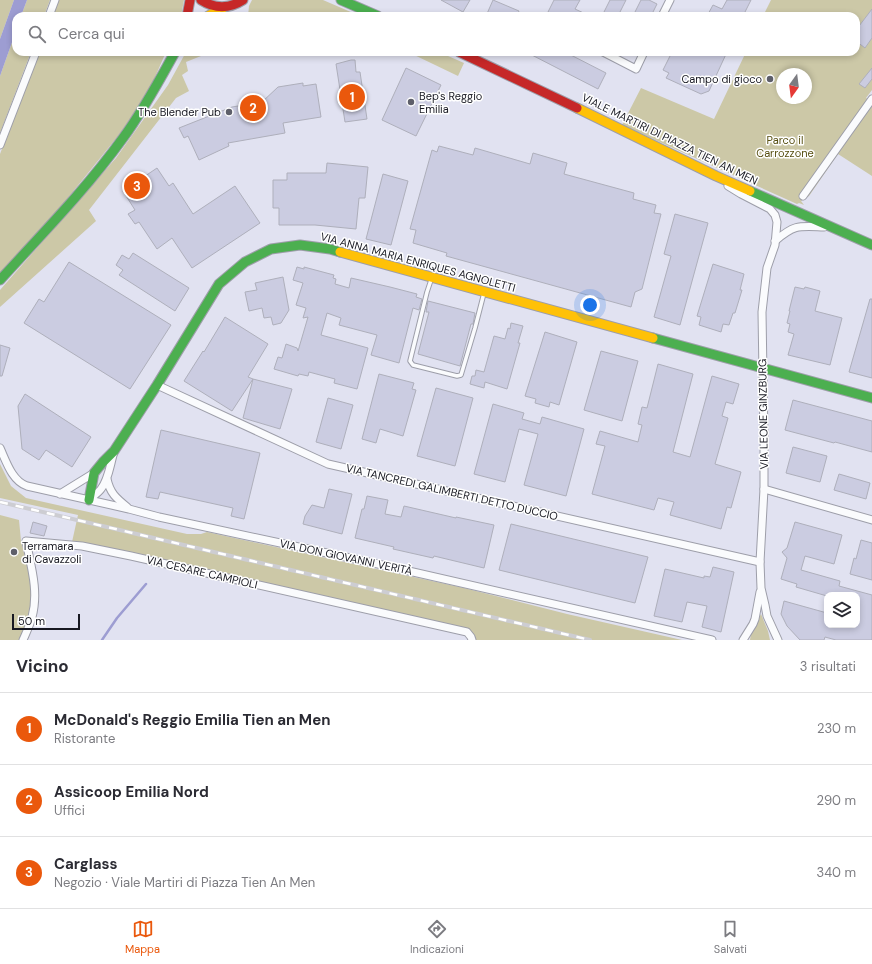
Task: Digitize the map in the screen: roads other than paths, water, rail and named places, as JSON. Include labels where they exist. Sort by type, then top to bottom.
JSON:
[{"type":"main road","points":[[188,12],[190,0]]},
{"type":"main road","points":[[200,0],[213,7],[222,8],[233,6],[243,0]]},
{"type":"main road","points":[[341,0],[369,12]]},
{"type":"main road","points":[[215,12],[222,8]]},
{"type":"main road","points":[[0,280],[60,214],[114,150],[149,99],[172,56]]},
{"type":"main road","name":"VIALE MARTIRI DI PIAZZA TIEN AN MEN","points":[[466,56],[716,176],[872,245]]},
{"type":"main road","name":"VIA ANNA MARIA ENRIQUES AGNOLETTI","points":[[94,473],[98,467],[114,452],[219,284],[245,262],[271,249],[300,245],[330,249],[432,276],[872,398]]},
{"type":"main road","points":[[89,500],[94,473]]},
{"type":"street","points":[[50,12],[55,0]]},
{"type":"street","points":[[664,12],[670,0]]},
{"type":"street","points":[[0,145],[34,56]]},
{"type":"street","points":[[611,56],[636,68],[642,56]]},
{"type":"street","points":[[803,196],[872,100]]},
{"type":"street","name":"VIA LEONE GINZBURG","points":[[716,176],[740,194],[770,209],[775,215],[777,222],[775,242],[767,268],[762,312],[764,489],[760,562],[761,588],[767,616],[778,640]]},
{"type":"street","points":[[775,242],[784,233],[793,228],[802,226],[830,227]]},
{"type":"street","name":"VIA TANCREDI GALIMBERTI DETTO DUCCIO","points":[[156,385],[328,464],[760,562]]},
{"type":"street","name":"VIA DON GIOVANNI VERITÀ","points":[[0,448],[15,478],[20,483],[27,486],[159,517],[378,564],[712,640]]},
{"type":"street","name":"VIA ANNA MARIA ENRIQUES AGNOLETTI","points":[[89,500],[102,488],[107,479],[114,452]]},
{"type":"street","name":"VIA ANNA MARIA ENRIQUES AGNOLETTI","points":[[60,494],[94,473]]},
{"type":"street","points":[[107,479],[112,493],[129,509]]},
{"type":"street","points":[[764,489],[872,520]]},
{"type":"street","name":"VIA CESARE CAMPIOLI","points":[[23,640],[32,618],[35,600],[26,541],[82,546],[139,558],[467,632],[472,640]]},
{"type":"street","name":"VIA LEONE GINZBURG","points":[[743,640],[755,619],[761,588]]},
{"type":"lane","points":[[432,276],[410,361],[413,365],[457,376],[461,375],[484,291]]},
{"type":"water","points":[[14,0],[27,0],[22,12],[12,12],[12,42],[0,76],[0,39]]},
{"type":"waterway","points":[[102,640],[117,618],[146,584]]},
{"type":"railway","points":[[0,502],[590,640]]},
{"type":"place","name":"Campo di gioco","points":[[770,79]]},
{"type":"place","name":"McDonald's Reggio Emilia Tien an Men","points":[[352,97]]},
{"type":"place","name":"Bep's Reggio Emilia","points":[[411,102]]},
{"type":"place","name":"Assicoop Emilia Nord","points":[[253,108]]},
{"type":"place","name":"The Blender Pub","points":[[229,112]]},
{"type":"place","name":"Carglass","points":[[137,186]]},
{"type":"place","name":"Terramara di Cavazzoli","points":[[14,552]]},
{"type":"park label","name":"Parco il Carrozzone","points":[[785,146]]}]
